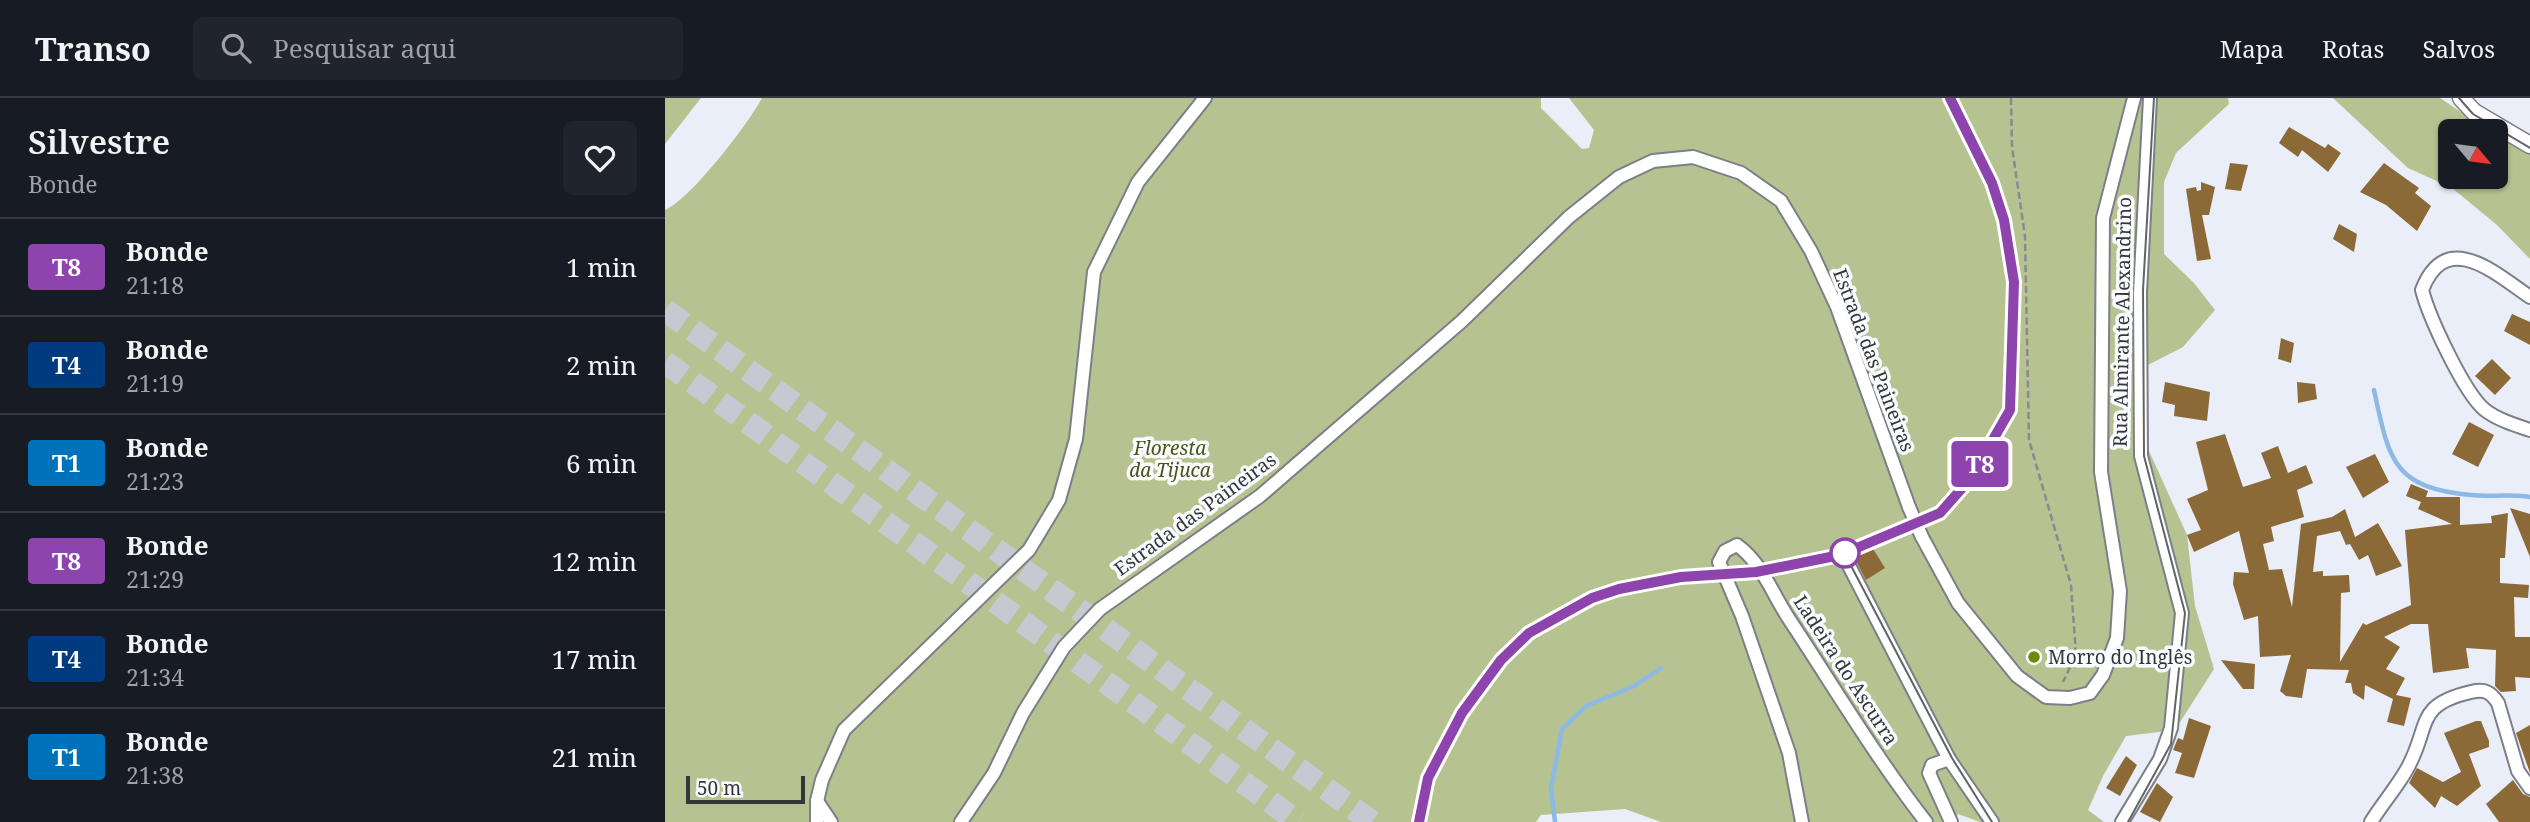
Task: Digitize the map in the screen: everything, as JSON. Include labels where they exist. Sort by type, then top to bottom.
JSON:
[{"type":"street","points":[[817,822],[817,801],[822,780],[844,730],[1029,550],[1059,500],[1076,439],[1094,272],[1138,182],[1205,98]]},
{"type":"street","points":[[2055,698],[2070,698],[2090,692],[2103,675],[2117,638],[2120,591],[2101,472],[2103,218],[2134,98]]},
{"type":"street","name":"Rua Almirante Alexandrino","points":[[2122,822],[2163,753],[2171,728],[2182,613],[2141,456],[2140,293],[2150,98]]},
{"type":"street","points":[[2462,98],[2474,112],[2530,145]]},
{"type":"street","name":"Estrada das Paineiras","points":[[961,822],[994,773],[1023,713],[1064,647],[1100,608],[1260,496],[1462,321],[1569,217],[1619,177],[1653,161],[1693,157],[1741,173],[1781,201],[1811,251],[1837,307],[1909,507],[1958,603],[2017,676],[2046,697],[2055,698]]},
{"type":"street","points":[[2530,297],[2481,264],[2460,257],[2444,261],[2428,274],[2422,290],[2440,335],[2474,399],[2503,421],[2530,430]]},
{"type":"street","name":"Ladeira do Ascurra","points":[[1802,822],[1789,753],[1742,616],[1719,562],[1725,551],[1737,545],[1753,556],[1902,792],[1926,822]]},
{"type":"street","points":[[1845,558],[1949,759],[1992,822]]},
{"type":"street","points":[[2371,822],[2408,768],[2434,706],[2445,698],[2481,690],[2492,694],[2498,702],[2518,771],[2530,788]]},
{"type":"street","points":[[1949,759],[1932,765],[1929,773],[1951,822]]},
{"type":"street","points":[[817,801],[831,822]]},
{"type":"path","points":[[2011,98],[2012,147],[2025,236],[2029,440],[2071,585],[2076,655],[2055,698]]},
{"type":"green space","points":[[665,98],[701,98],[665,144]]},
{"type":"green space","name":"Floresta da Tijuca","points":[[762,98],[1541,98],[1541,108],[1582,149],[1589,148],[1594,130],[1569,98],[2228,98],[2229,104],[2176,153],[2164,182],[2164,254],[2194,283],[2215,310],[2183,347],[2146,366],[2145,442],[2187,535],[2195,606],[2214,669],[2175,730],[2126,736],[2103,776],[2088,810],[2104,822],[1980,822],[1958,814],[1954,822],[1661,822],[1625,809],[1541,815],[1536,822],[665,822],[665,210],[689,192],[703,177],[745,125]]},
{"type":"green space","points":[[2333,98],[2440,98],[2471,119],[2438,119],[2438,182],[2408,168]]},
{"type":"green space","points":[[2508,141],[2530,152],[2530,259],[2497,225],[2453,189],[2508,189]]},
{"type":"building","points":[[2289,127],[2325,148],[2328,144],[2341,153],[2328,172],[2302,150],[2298,157],[2279,143]]},
{"type":"building","points":[[2230,163],[2248,165],[2241,191],[2225,189]]},
{"type":"building","points":[[2384,163],[2419,188],[2415,193],[2431,206],[2417,231],[2386,205],[2360,192]]},
{"type":"building","points":[[2201,182],[2215,187],[2209,215],[2202,215],[2211,259],[2197,261],[2186,189],[2196,187],[2197,191],[2201,190]]},
{"type":"building","points":[[2339,224],[2357,234],[2354,252],[2333,239]]},
{"type":"building","points":[[2512,314],[2530,322],[2530,345],[2504,331]]},
{"type":"building","points":[[2281,338],[2294,343],[2291,363],[2278,359]]},
{"type":"building","points":[[2492,359],[2511,378],[2495,395],[2475,376]]},
{"type":"building","points":[[2165,382],[2210,392],[2207,421],[2174,416],[2175,405],[2162,402]]},
{"type":"building","points":[[2297,382],[2315,384],[2317,399],[2298,403]]},
{"type":"building","points":[[2469,422],[2494,435],[2478,467],[2452,454]]},
{"type":"building","points":[[2225,434],[2243,487],[2271,478],[2261,453],[2278,446],[2288,473],[2306,465],[2313,483],[2297,490],[2304,517],[2271,527],[2274,541],[2263,544],[2269,570],[2282,569],[2292,607],[2301,524],[2332,517],[2345,509],[2355,537],[2378,523],[2402,566],[2376,576],[2368,555],[2359,560],[2350,544],[2346,545],[2340,531],[2317,536],[2313,572],[2323,571],[2323,576],[2349,575],[2350,592],[2341,593],[2340,662],[2363,623],[2366,625],[2411,605],[2405,530],[2452,524],[2418,509],[2421,502],[2406,496],[2411,484],[2428,491],[2426,497],[2460,497],[2460,525],[2492,523],[2491,516],[2508,513],[2505,558],[2500,558],[2500,583],[2529,585],[2528,598],[2514,597],[2515,637],[2530,637],[2530,678],[2515,677],[2516,691],[2501,692],[2495,686],[2496,650],[2466,648],[2469,668],[2433,673],[2428,624],[2411,624],[2384,637],[2400,647],[2386,669],[2405,678],[2396,695],[2411,698],[2404,726],[2387,722],[2393,699],[2365,685],[2364,700],[2353,693],[2351,683],[2345,683],[2349,670],[2307,669],[2302,698],[2286,696],[2280,691],[2291,655],[2260,657],[2258,616],[2244,620],[2233,584],[2234,572],[2249,573],[2239,531],[2194,552],[2187,535],[2201,530],[2187,499],[2208,490],[2196,442]]},
{"type":"building","points":[[2375,454],[2389,482],[2363,498],[2346,467]]},
{"type":"building","points":[[2510,508],[2530,514],[2530,557]]},
{"type":"building","points":[[1870,544],[1885,568],[1866,580],[1853,555]]},
{"type":"building","points":[[2221,660],[2255,664],[2254,689],[2243,689]]},
{"type":"building","points":[[2189,718],[2211,726],[2194,778],[2175,773],[2182,753],[2173,750],[2178,738],[2183,740]]},
{"type":"building","points":[[2481,721],[2489,741],[2489,747],[2469,754],[2481,786],[2457,806],[2441,796],[2435,808],[2409,783],[2417,768],[2443,782],[2461,772],[2444,733]]},
{"type":"building","points":[[2530,725],[2530,773],[2516,733]]},
{"type":"building","points":[[2126,756],[2137,765],[2120,796],[2106,788]]},
{"type":"building","points":[[2513,780],[2523,794],[2530,797],[2530,822],[2499,822],[2486,804]]},
{"type":"building","points":[[2157,783],[2173,797],[2160,822],[2140,812]]},
{"type":"waterway","points":[[2374,390],[2390,452],[2410,477],[2445,491],[2478,496],[2530,497]]},
{"type":"waterway","points":[[1555,822],[1551,788],[1562,729],[1586,706],[1634,686],[1661,668]]},
{"type":"tunnel","points":[[665,310],[1372,822]]},
{"type":"tunnel","points":[[665,362],[1298,822]]},
{"type":"tram line","points":[[1419,822],[1428,778],[1462,713],[1502,660],[1529,633],[1592,598],[1619,589],[1681,577],[1756,572],[1840,555],[1939,513],[1971,478],[2010,410],[2014,282],[2004,221],[1992,183],[1950,98]]},
{"type":"tram line","name":"T8","points":[[1419,822],[1428,778],[1462,713],[1501,660],[1529,633],[1592,598],[1619,589],[1681,577],[1756,572],[1840,555],[1940,513],[1971,478],[1996,439],[2010,410],[2014,282],[2004,220],[1992,183],[1950,98]]},
{"type":"tram line","points":[[2128,822],[2171,744],[2185,613],[2144,456],[2143,290],[2154,98]]},
{"type":"tram line","points":[[2459,98],[2473,114],[2530,148]]},
{"type":"tram line","points":[[1849,562],[1952,758],[1992,822]]},
{"type":"place","name":"Morro do Inglês","points":[[2034,657]]}]
